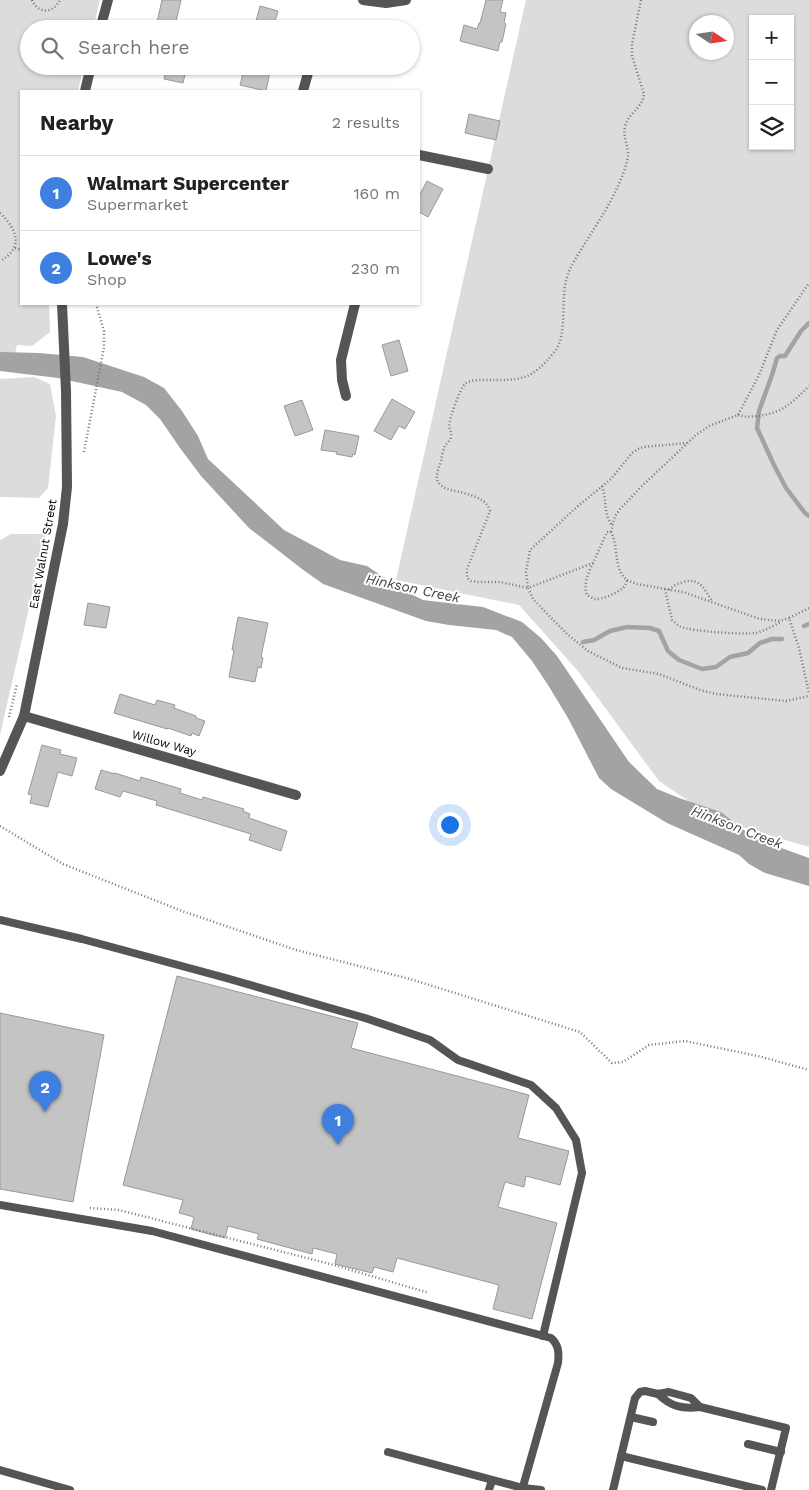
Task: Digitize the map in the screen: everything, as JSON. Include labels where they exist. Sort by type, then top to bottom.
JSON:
[{"type":"street","points":[[102,20],[108,0]]},
{"type":"street","points":[[363,0],[386,3],[406,0]]},
{"type":"street","points":[[85,90],[89,75]]},
{"type":"street","points":[[303,90],[307,75]]},
{"type":"street","points":[[420,155],[488,169]]},
{"type":"street","name":"East Walnut Street","points":[[0,771],[24,716],[63,524],[66,487],[66,391],[62,305]]},
{"type":"street","points":[[346,396],[342,380],[341,360],[356,305]]},
{"type":"street","name":"Willow Way","points":[[24,716],[296,795]]},
{"type":"lane","points":[[0,920],[92,942],[365,1018],[430,1040],[458,1060],[531,1085],[556,1108],[576,1140],[582,1173],[543,1336]]},
{"type":"lane","points":[[0,1205],[152,1231],[551,1338],[556,1342],[559,1355],[558,1363],[522,1489]]},
{"type":"lane","points":[[614,1490],[635,1398],[640,1392],[658,1394],[669,1392],[692,1398],[700,1407],[786,1428],[771,1490]]},
{"type":"lane","points":[[631,1417],[653,1422]]},
{"type":"lane","points":[[748,1444],[780,1452]]},
{"type":"lane","points":[[388,1452],[522,1489],[541,1490]]},
{"type":"lane","points":[[621,1456],[762,1490]]},
{"type":"lane","points":[[0,1470],[51,1488],[70,1490]]},
{"type":"lane","points":[[489,1490],[492,1480]]},
{"type":"path","points":[[32,0],[38,8],[47,11],[55,7],[60,0]]},
{"type":"path","points":[[593,564],[528,588],[500,582],[468,580],[466,576],[467,570],[489,516],[490,508],[481,499],[442,486],[437,481],[436,475],[445,446],[450,442],[452,434],[449,426],[450,419],[461,388],[465,383],[479,380],[507,380],[526,377],[536,371],[556,350],[560,342],[567,276],[573,262],[617,187],[628,157],[624,133],[626,124],[644,98],[632,56],[632,44],[641,0]]},
{"type":"path","points":[[0,213],[12,226],[16,238],[15,248],[0,261]]},
{"type":"path","points":[[15,248],[20,250]]},
{"type":"path","points":[[738,415],[759,375],[776,330],[809,283]]},
{"type":"path","points":[[84,452],[104,347],[104,331],[96,305]]},
{"type":"path","points":[[789,618],[780,621],[768,620],[683,592],[637,584],[627,580],[622,577],[614,537],[611,532],[615,516],[621,508],[687,442],[709,426],[738,415],[746,418],[776,413],[784,409],[809,386]]},
{"type":"path","points":[[687,442],[638,449],[632,453],[614,476],[565,517],[530,550],[526,572],[528,588],[533,600],[567,634],[588,651],[622,668],[659,674],[700,690],[716,694],[786,701],[809,694],[799,648],[789,618]]},
{"type":"path","points":[[602,486],[606,514],[612,526]]},
{"type":"path","points":[[611,532],[607,532],[588,576],[585,587],[587,595],[594,599],[601,599],[622,588],[627,580]]},
{"type":"path","points":[[667,590],[674,585],[690,580],[700,583],[714,603]]},
{"type":"path","points":[[667,590],[672,620],[681,627],[692,629],[745,634],[755,633],[809,608]]},
{"type":"path","points":[[7,724],[18,680]]},
{"type":"path","points":[[0,826],[63,864],[182,911],[296,950],[410,979],[580,1032],[612,1063],[623,1062],[650,1045],[686,1042],[758,1056],[809,1070]]},
{"type":"shaded area","points":[[0,0],[100,0],[95,20],[20,20],[20,75],[82,75],[78,90],[20,90],[20,305],[49,305],[50,332],[32,346],[17,345],[11,370],[0,371]]},
{"type":"shaded area","points":[[526,0],[809,0],[809,847],[715,819],[659,781],[578,671],[519,605],[396,580]]},
{"type":"shaded area","points":[[34,377],[50,384],[56,416],[48,488],[39,498],[0,497],[0,379]]},
{"type":"shaded area","points":[[11,534],[46,534],[0,735],[0,540]]},
{"type":"water","name":"Hinkson Creek","points":[[0,352],[83,357],[144,377],[164,388],[182,411],[198,436],[208,459],[284,530],[340,560],[367,566],[401,589],[423,600],[483,607],[522,622],[541,638],[557,656],[629,762],[657,789],[721,812],[754,838],[809,858],[809,886],[765,873],[749,864],[739,855],[667,823],[611,789],[599,778],[568,718],[548,685],[532,661],[512,637],[496,630],[426,621],[323,584],[249,528],[201,476],[160,419],[146,405],[122,392],[58,378],[0,371]]},
{"type":"building","points":[[162,0],[181,0],[176,20],[157,20]]},
{"type":"building","points":[[486,0],[503,0],[500,12],[506,13],[504,23],[506,24],[498,51],[460,41],[464,25],[477,29]]},
{"type":"building","points":[[260,6],[278,11],[276,20],[256,20]]},
{"type":"building","points":[[165,75],[185,75],[183,83],[164,79]]},
{"type":"building","points":[[242,75],[269,75],[266,90],[240,85]]},
{"type":"building","points":[[469,114],[500,121],[496,140],[465,133]]},
{"type":"building","points":[[427,181],[443,189],[428,217],[420,213],[420,194]]},
{"type":"building","points":[[399,340],[408,371],[391,376],[382,345]]},
{"type":"building","points":[[392,399],[415,412],[405,429],[399,426],[391,440],[374,431]]},
{"type":"building","points":[[302,400],[313,430],[295,436],[284,406]]},
{"type":"building","points":[[325,430],[359,436],[355,455],[353,454],[352,457],[336,454],[337,452],[321,450]]},
{"type":"building","points":[[88,603],[110,607],[106,628],[84,625]]},
{"type":"building","points":[[238,617],[268,623],[261,657],[263,658],[261,668],[258,667],[255,682],[229,677]]},
{"type":"building","points":[[120,694],[155,705],[157,700],[175,705],[174,708],[196,716],[196,718],[205,721],[199,736],[192,733],[191,736],[114,713]]},
{"type":"building","points":[[42,745],[61,750],[60,754],[77,758],[72,776],[58,772],[48,807],[30,803],[32,795],[28,794]]},
{"type":"building","points":[[101,770],[140,781],[141,777],[181,789],[180,793],[202,800],[203,797],[244,809],[243,811],[250,814],[249,818],[287,831],[281,851],[249,840],[251,834],[156,805],[157,801],[123,791],[120,797],[95,789]]},
{"type":"building","points":[[177,976],[358,1023],[351,1048],[529,1095],[518,1138],[569,1151],[560,1185],[526,1176],[524,1187],[505,1182],[498,1207],[557,1223],[532,1319],[493,1309],[499,1285],[397,1258],[393,1272],[374,1267],[372,1273],[335,1264],[337,1254],[313,1248],[312,1254],[257,1239],[259,1234],[228,1226],[225,1238],[209,1234],[191,1229],[194,1217],[179,1213],[183,1200],[123,1185]]},
{"type":"building","points":[[0,1013],[104,1035],[73,1202],[0,1189]]},
{"type":"waterway","points":[[809,323],[801,331],[785,356],[777,358],[759,411],[757,428],[786,488],[809,516]]},
{"type":"waterway","points":[[804,626],[809,624]]},
{"type":"waterway","points":[[583,642],[594,640],[610,631],[627,627],[650,628],[659,631],[668,651],[679,660],[702,669],[716,667],[730,657],[748,653],[760,643],[772,639],[782,639]]},
{"type":"place","name":"Lowe's","points":[[45,1112]]},
{"type":"place","name":"Walmart Supercenter","points":[[338,1145]]}]
